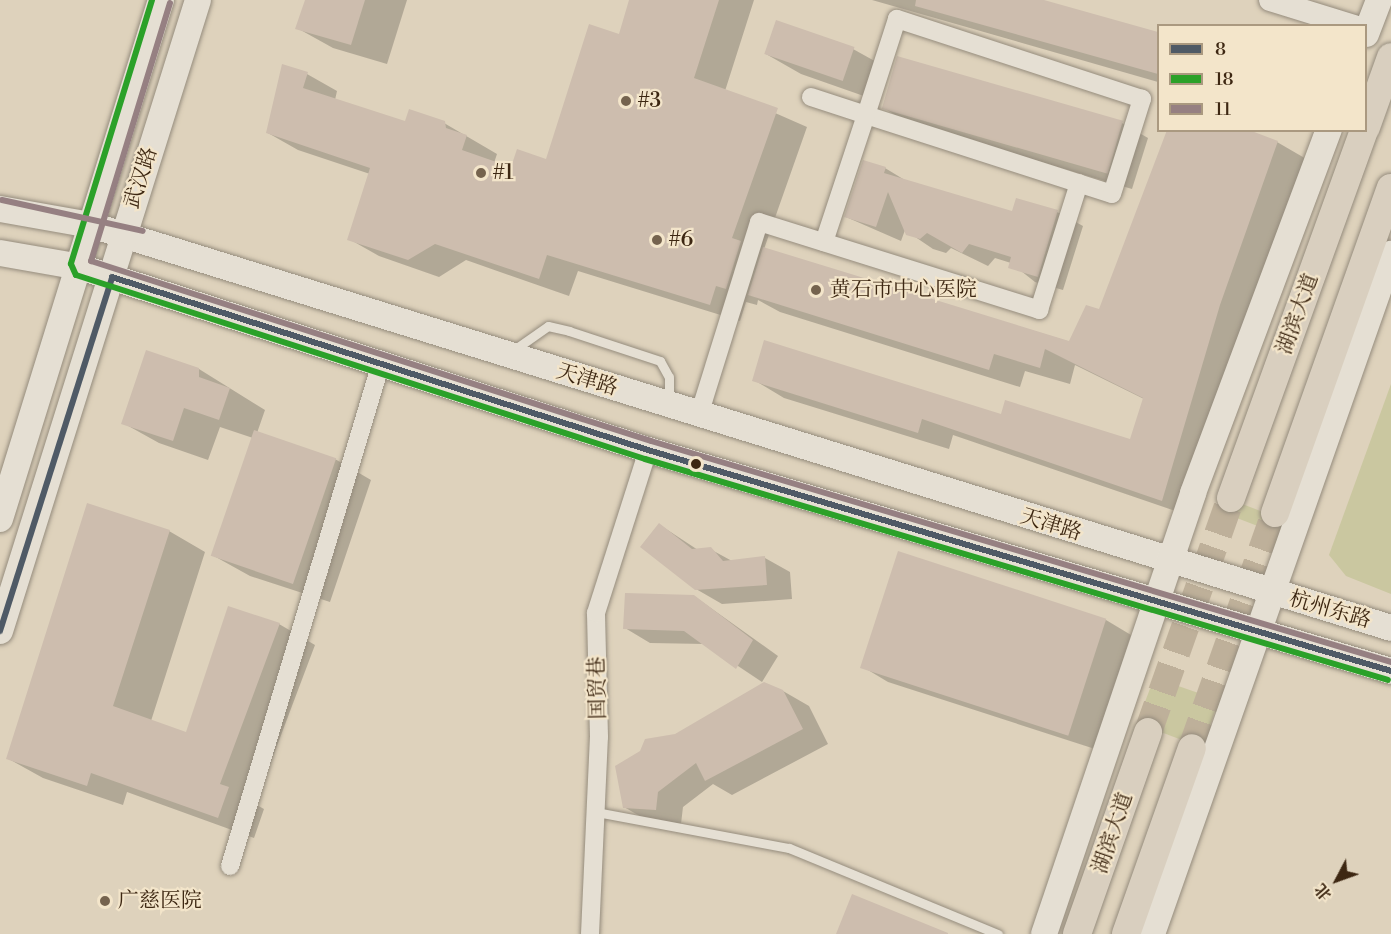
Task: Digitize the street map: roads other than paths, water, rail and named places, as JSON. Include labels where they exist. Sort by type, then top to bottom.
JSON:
[{"type":"main road","name":"武汉路","points":[[0,519],[161,0]]},
{"type":"main road","name":"武汉路","points":[[0,631],[112,277],[122,235],[198,0]]},
{"type":"main road","points":[[1366,24],[1379,0]]},
{"type":"main road","name":"湖滨大道","points":[[1367,123],[1391,57]]},
{"type":"main road","points":[[1044,934],[1172,563],[1328,132]]},
{"type":"main road","name":"湖滨大道","points":[[1231,498],[1364,132]]},
{"type":"main road","points":[[1275,513],[1391,188]]},
{"type":"main road","name":"天津路","points":[[0,209],[91,225],[1270,593]]},
{"type":"main road","name":"天津路","points":[[0,253],[80,267],[648,450],[1257,633]]},
{"type":"main road","points":[[1152,934],[1391,254]]},
{"type":"main road","name":"杭州东路","points":[[1270,593],[1391,628]]},
{"type":"main road","name":"杭州东路","points":[[1257,633],[1391,671]]},
{"type":"main road","name":"湖滨大道","points":[[1077,934],[1148,732]]},
{"type":"main road","points":[[1126,934],[1192,748]]},
{"type":"street","points":[[1270,0],[1344,24]]},
{"type":"street","points":[[811,97],[866,115],[1079,183],[1112,194],[1142,99],[897,19],[866,115],[824,242]]},
{"type":"street","points":[[699,415],[759,222],[1039,310],[1079,183]]},
{"type":"street","points":[[230,866],[381,363]]},
{"type":"street","name":"国贸巷","points":[[590,934],[596,812],[596,613],[648,450]]},
{"type":"lane","points":[[507,356],[548,326],[569,331],[660,361],[669,377],[670,406]]},
{"type":"lane","points":[[596,812],[789,848],[998,934]]},
{"type":"tunnel","points":[[1148,732],[1231,498]]},
{"type":"tunnel","points":[[1192,748],[1275,513]]},
{"type":"place","name":"#3","points":[[626,101]]},
{"type":"place","name":"#1","points":[[481,173]]},
{"type":"place","name":"#6","points":[[657,240]]},
{"type":"place","name":"黄石市中心医院","points":[[816,290]]},
{"type":"place","name":"广慈医院","points":[[105,901]]}]
